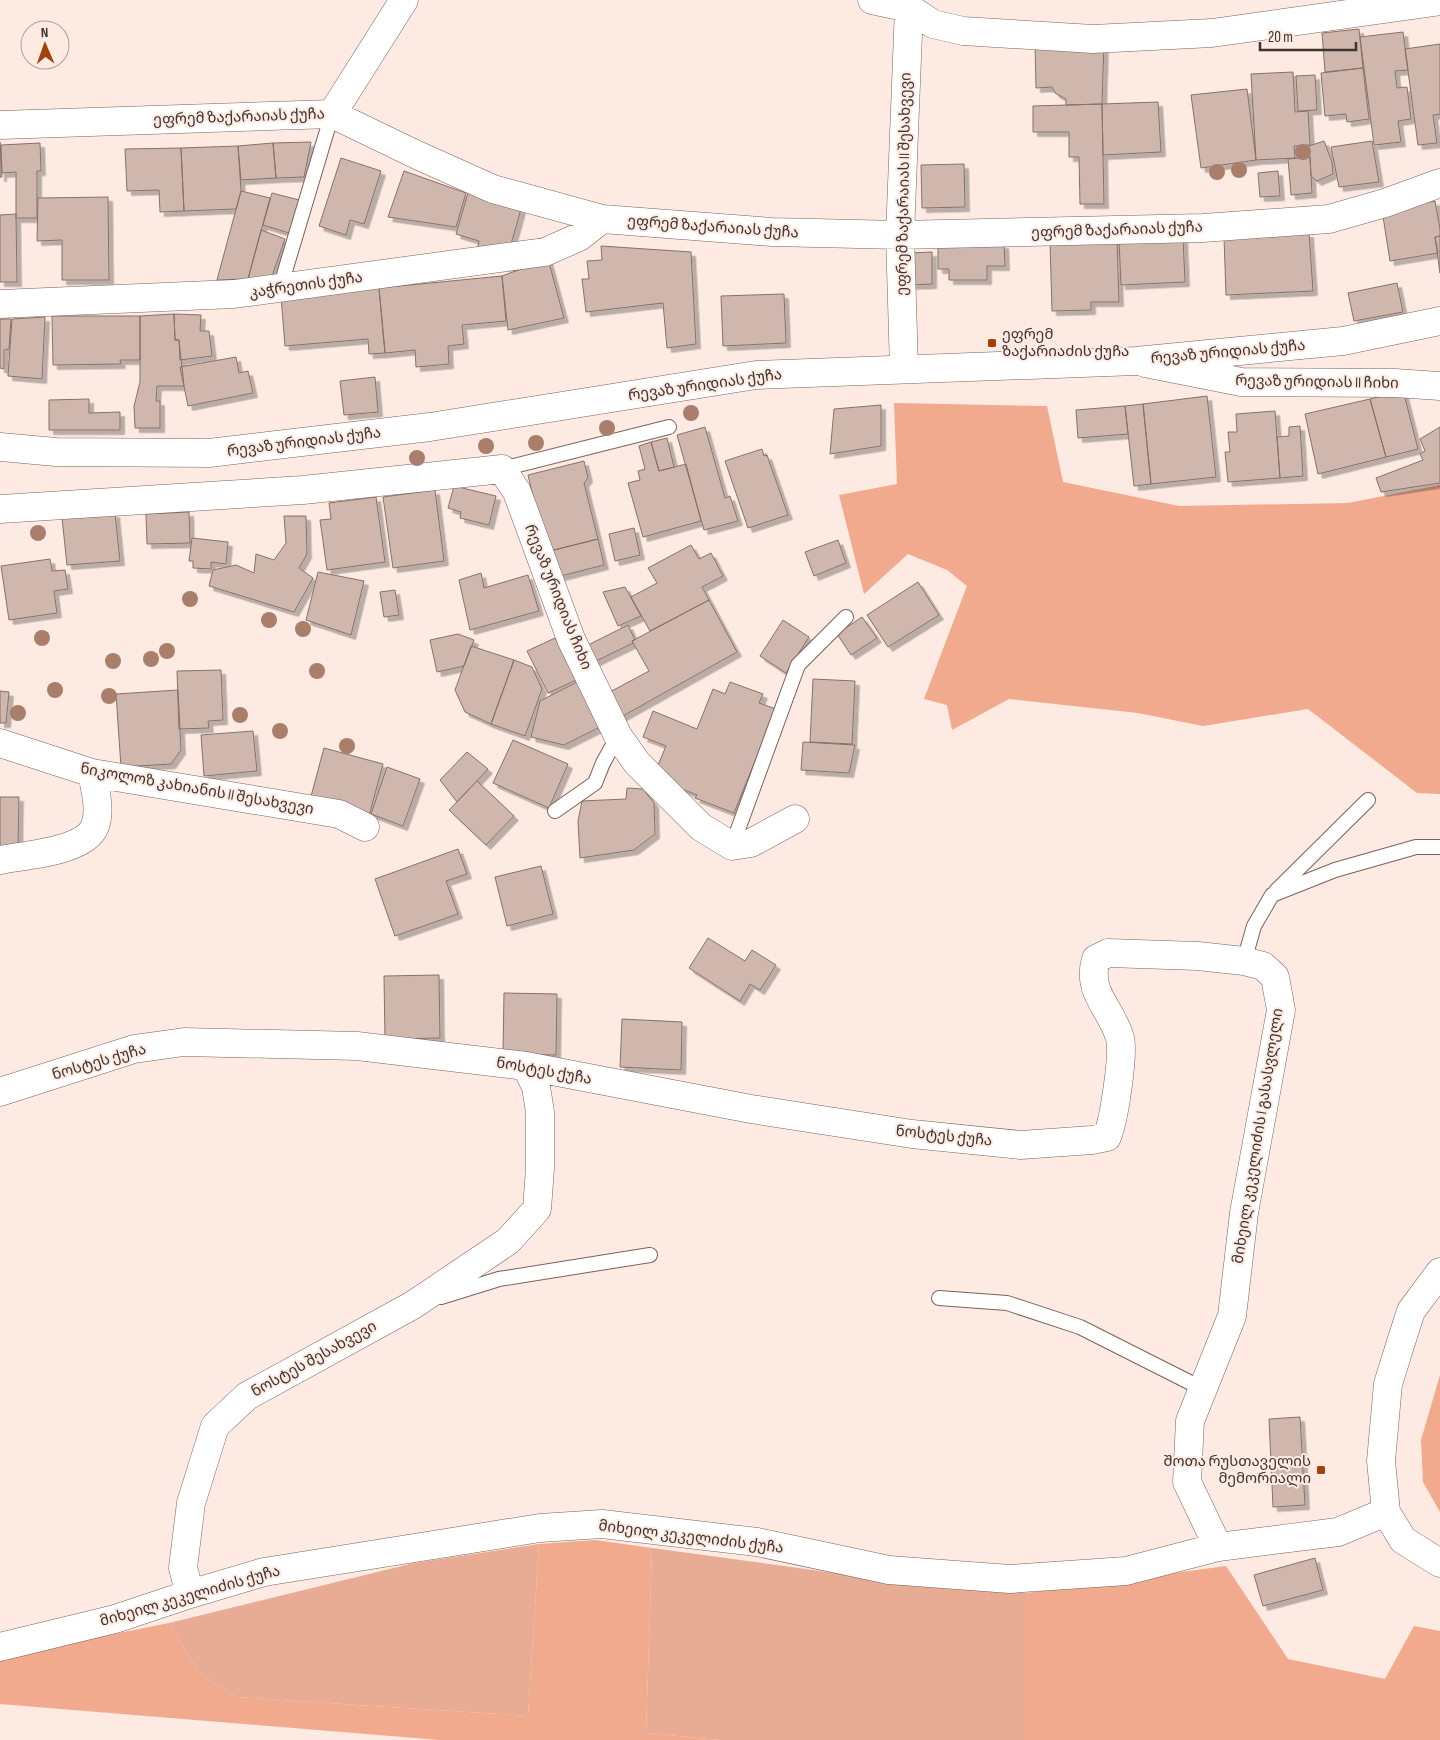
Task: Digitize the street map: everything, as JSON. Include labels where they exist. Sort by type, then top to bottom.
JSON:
[{"type":"street","points":[[332,114],[404,0]]},
{"type":"street","points":[[872,0],[908,4],[933,24],[963,31],[1093,39],[1212,33],[1440,1]]},
{"type":"street","name":"ეფრემ ზაქარაიას II შესახვევი","points":[[904,368],[900,235],[908,4]]},
{"type":"street","name":"ეფრემ ზაქარაიას ქუჩა","points":[[0,125],[332,114],[416,155],[493,188],[602,220],[772,232],[900,235],[1203,228],[1329,219],[1385,203],[1440,183]]},
{"type":"street","name":"კაჭრეთის ქუჩა","points":[[0,304],[234,294],[545,252],[579,237],[602,220]]},
{"type":"street","name":"რევაზ ურიდიას ქუჩა","points":[[0,447],[56,452],[209,453],[430,427],[756,375],[904,368],[1136,361],[1343,342],[1440,320]]},
{"type":"street","name":"რევაზ ურიდიას II ჩიხი","points":[[1136,361],[1241,382],[1395,383],[1440,386]]},
{"type":"street","points":[[0,509],[303,490],[502,469]]},
{"type":"street","name":"რევაზ ურიდიას ჩიხი","points":[[502,469],[517,492],[571,639],[618,736],[637,763],[701,827],[732,846]]},
{"type":"street","name":"ნიკოლოზ კახიანის II შესახვევი","points":[[0,743],[92,773],[339,814],[365,827]]},
{"type":"street","points":[[0,860],[70,846],[85,840],[95,826],[97,798],[92,773]]},
{"type":"street","points":[[732,846],[751,843],[795,819]]},
{"type":"street","name":"მიხეილ კეკელიძის I გასასვლელი","points":[[1092,1140],[1107,1137],[1113,1122],[1120,1039],[1095,989],[1092,973],[1096,959],[1108,953],[1198,956],[1244,961],[1263,966],[1275,977],[1280,1010],[1244,1213],[1232,1316],[1190,1421],[1187,1482],[1218,1548]]},
{"type":"street","name":"ნოსტეს ქუჩა","points":[[0,1092],[134,1049],[184,1042],[357,1046],[526,1066],[751,1109],[912,1134],[1021,1145],[1092,1140]]},
{"type":"street","name":"ნოსტეს შესახვევი","points":[[190,1594],[183,1568],[191,1503],[215,1426],[247,1396],[413,1305],[508,1241],[536,1209],[540,1168],[540,1112],[536,1087],[526,1066]]},
{"type":"street","points":[[1440,1272],[1412,1311],[1388,1384],[1381,1461],[1386,1512],[1403,1540],[1440,1563]]},
{"type":"street","name":"მიხეილ კეკელიძის ქუჩა","points":[[0,1647],[115,1618],[264,1572],[540,1528],[602,1524],[757,1542],[889,1570],[1010,1579],[1126,1572],[1218,1548],[1338,1532],[1386,1512]]},
{"type":"lane","points":[[280,288],[332,114]]},
{"type":"lane","points":[[502,469],[669,427]]},
{"type":"lane","points":[[732,846],[798,666],[846,617]]},
{"type":"lane","points":[[556,811],[595,783],[603,762],[618,736]]},
{"type":"lane","points":[[1244,961],[1254,926],[1272,895],[1368,800]]},
{"type":"lane","points":[[1272,895],[1344,868],[1416,847],[1440,847]]},
{"type":"lane","name":"ნოსტეს შესახვევი","points":[[413,1305],[499,1279],[650,1255]]},
{"type":"lane","points":[[939,1298],[1007,1303],[1080,1327],[1203,1389]]},
{"type":"shaded area","points":[[894,403],[1047,406],[1063,482],[1179,506],[1348,503],[1440,485],[1440,794],[1417,793],[1308,709],[1203,726],[1138,713],[1009,699],[952,730],[947,705],[924,699],[967,586],[947,570],[908,554],[864,594],[839,495],[897,484]]},
{"type":"shaded area","points":[[1440,1375],[1440,1512],[1423,1482],[1421,1440]]},
{"type":"shaded area","points":[[595,1540],[652,1548],[646,1733],[720,1740],[439,1740],[0,1704],[0,1657],[169,1623],[199,1673],[236,1697],[528,1716],[539,1544]]},
{"type":"shaded area","points":[[539,1544],[528,1716],[236,1697],[199,1673],[169,1623],[414,1563]]},
{"type":"shaded area","points":[[652,1548],[849,1575],[1026,1593],[1026,1740],[720,1740],[646,1733]]},
{"type":"shaded area","points":[[1226,1566],[1288,1659],[1385,1679],[1414,1626],[1440,1631],[1440,1740],[1026,1740],[1026,1593]]},
{"type":"building","points":[[1359,29],[1363,68],[1325,72],[1322,33]]},
{"type":"building","points":[[1403,32],[1408,70],[1395,71],[1397,88],[1407,87],[1411,119],[1398,121],[1401,142],[1374,145],[1360,37]]},
{"type":"building","points":[[1104,42],[1102,104],[1066,105],[1066,99],[1055,93],[1052,87],[1036,88],[1035,44]]},
{"type":"building","points":[[1440,44],[1440,114],[1433,115],[1437,143],[1418,145],[1405,49]]},
{"type":"building","points":[[1363,68],[1369,119],[1347,122],[1346,114],[1325,116],[1321,73]]},
{"type":"building","points":[[1293,72],[1295,112],[1308,111],[1310,145],[1294,146],[1295,158],[1256,160],[1251,74]]},
{"type":"building","points":[[1315,75],[1317,110],[1298,111],[1296,76]]},
{"type":"building","points":[[1247,89],[1256,160],[1201,168],[1191,95]]},
{"type":"building","points":[[1158,102],[1161,152],[1103,155],[1102,104]]},
{"type":"building","points":[[1102,104],[1104,204],[1080,204],[1079,157],[1069,157],[1069,132],[1033,132],[1033,106]]},
{"type":"building","points":[[1324,141],[1332,162],[1333,174],[1317,181],[1311,176],[1310,157],[1306,147]]},
{"type":"building","points":[[1372,141],[1379,182],[1339,187],[1331,147]]},
{"type":"building","points":[[0,142],[2,177],[0,177]]},
{"type":"building","points":[[311,142],[304,177],[276,178],[273,143]]},
{"type":"building","points":[[40,143],[41,171],[37,171],[37,218],[16,218],[16,172],[2,173],[1,145]]},
{"type":"building","points":[[273,143],[276,178],[241,180],[238,146]]},
{"type":"building","points":[[238,146],[241,191],[236,209],[184,211],[181,148]]},
{"type":"building","points":[[181,148],[184,211],[160,212],[159,190],[127,191],[125,149]]},
{"type":"building","points":[[1310,157],[1312,193],[1291,195],[1288,159]]},
{"type":"building","points":[[341,158],[381,171],[364,224],[350,220],[346,235],[319,226]]},
{"type":"building","points":[[964,164],[965,207],[922,208],[921,165]]},
{"type":"building","points":[[404,171],[466,193],[456,227],[388,217]]},
{"type":"building","points":[[1278,171],[1280,196],[1260,197],[1258,173]]},
{"type":"building","points":[[241,191],[270,198],[248,279],[217,280]]},
{"type":"building","points":[[272,193],[299,200],[289,233],[263,225]]},
{"type":"building","points":[[468,193],[521,209],[508,255],[476,257],[479,241],[456,234]]},
{"type":"building","points":[[108,197],[109,280],[62,280],[62,240],[37,241],[38,198]]},
{"type":"building","points":[[1435,201],[1440,229],[1440,236],[1435,237],[1438,253],[1390,261],[1382,210]]},
{"type":"building","points":[[16,214],[17,282],[0,282],[0,215]]},
{"type":"building","points":[[261,230],[285,239],[272,276],[248,279]]},
{"type":"building","points":[[1309,233],[1313,291],[1226,295],[1224,237]]},
{"type":"building","points":[[1440,236],[1440,273],[1435,237]]},
{"type":"building","points":[[1183,237],[1185,282],[1121,285],[1119,240]]},
{"type":"building","points":[[1117,239],[1119,302],[1091,302],[1091,310],[1052,311],[1050,241]]},
{"type":"building","points":[[1004,244],[1005,266],[987,266],[987,280],[949,280],[949,269],[938,269],[938,246]]},
{"type":"building","points":[[601,246],[691,252],[696,344],[667,348],[663,303],[586,312],[582,279],[589,279],[587,261],[602,260]]},
{"type":"building","points":[[932,252],[932,284],[909,285],[909,253]]},
{"type":"building","points":[[548,259],[564,318],[508,330],[502,276]]},
{"type":"building","points":[[502,276],[506,321],[462,325],[464,344],[448,346],[449,364],[416,367],[415,350],[385,353],[379,288]]},
{"type":"building","points":[[1397,283],[1403,312],[1354,321],[1348,293]]},
{"type":"building","points":[[379,288],[385,353],[369,354],[368,339],[285,346],[281,296]]},
{"type":"building","points":[[784,294],[786,343],[723,346],[721,296]]},
{"type":"building","points":[[174,314],[201,315],[200,331],[209,331],[212,356],[180,360],[179,340],[175,340]]},
{"type":"building","points":[[174,314],[175,340],[179,340],[184,386],[157,386],[156,401],[160,401],[160,428],[135,428],[134,406],[140,382],[140,316]]},
{"type":"building","points":[[52,316],[140,316],[140,360],[120,360],[121,364],[53,365]]},
{"type":"building","points":[[45,317],[42,379],[8,376],[12,319]]},
{"type":"building","points":[[0,319],[11,319],[9,349],[4,350],[4,369],[0,368]]},
{"type":"building","points":[[236,357],[239,373],[248,371],[253,393],[188,406],[180,367]]},
{"type":"building","points":[[375,377],[378,412],[344,415],[340,381]]},
{"type":"building","points":[[1403,390],[1418,449],[1386,457],[1370,399]]},
{"type":"building","points":[[1207,396],[1216,477],[1151,484],[1143,404]]},
{"type":"building","points":[[89,399],[89,413],[120,412],[120,430],[49,430],[49,400]]},
{"type":"building","points":[[1370,399],[1386,457],[1318,474],[1305,414]]},
{"type":"building","points":[[1143,404],[1151,484],[1134,486],[1125,406]]},
{"type":"building","points":[[881,405],[881,446],[830,454],[834,409]]},
{"type":"building","points":[[1125,406],[1128,434],[1078,438],[1076,410]]},
{"type":"building","points":[[1275,411],[1280,478],[1228,482],[1225,452],[1230,452],[1228,432],[1237,432],[1236,414]]},
{"type":"building","points":[[1300,426],[1303,476],[1280,478],[1277,437],[1289,436],[1289,427]]},
{"type":"building","points":[[705,427],[725,498],[730,496],[738,521],[704,530],[677,435]]},
{"type":"building","points":[[1440,427],[1440,483],[1381,492],[1376,478],[1423,460],[1420,454],[1425,451],[1420,439]]},
{"type":"building","points":[[667,438],[674,467],[659,471],[651,442]]},
{"type":"building","points":[[651,442],[659,471],[686,464],[701,521],[643,537],[628,483],[640,480],[638,471],[645,469],[639,446]]},
{"type":"building","points":[[762,449],[764,456],[767,455],[788,515],[748,528],[725,461]]},
{"type":"building","points":[[584,461],[588,478],[584,483],[598,539],[546,552],[528,475]]},
{"type":"building","points":[[454,486],[496,496],[489,525],[460,518],[461,512],[448,508]]},
{"type":"building","points":[[435,490],[444,561],[393,568],[383,497]]},
{"type":"building","points":[[376,497],[385,562],[327,570],[320,520],[331,519],[329,503]]},
{"type":"building","points":[[189,512],[190,543],[147,544],[146,514]]},
{"type":"building","points":[[115,513],[120,561],[67,565],[62,518]]},
{"type":"building","points":[[284,516],[306,516],[307,554],[299,568],[313,578],[294,612],[209,586],[213,570],[236,565],[254,573],[256,554],[274,560],[286,543]]},
{"type":"building","points":[[634,528],[640,555],[615,561],[609,534]]},
{"type":"building","points":[[192,538],[228,542],[226,564],[211,562],[211,569],[193,568],[193,561],[189,561]]},
{"type":"building","points":[[598,539],[604,565],[553,578],[546,552]]},
{"type":"building","points":[[838,540],[846,563],[814,576],[805,552]]},
{"type":"building","points":[[691,545],[699,559],[711,553],[723,576],[702,587],[709,600],[650,631],[631,597],[657,583],[648,568]]},
{"type":"building","points":[[50,559],[52,571],[65,570],[68,589],[54,591],[57,613],[9,620],[1,566]]},
{"type":"building","points":[[318,572],[364,581],[351,635],[306,620]]},
{"type":"building","points":[[481,573],[484,588],[528,575],[539,611],[470,630],[459,580]]},
{"type":"building","points":[[918,582],[939,615],[888,647],[867,615]]},
{"type":"building","points":[[625,587],[641,616],[618,626],[603,592]]},
{"type":"building","points":[[395,590],[399,615],[384,617],[380,592]]},
{"type":"building","points":[[709,600],[737,652],[621,717],[608,693],[649,671],[632,641]]},
{"type":"building","points":[[862,617],[877,638],[851,655],[837,634]]},
{"type":"building","points":[[783,620],[809,637],[786,673],[760,656]]},
{"type":"building","points":[[628,625],[635,640],[632,641],[633,643],[594,662],[586,646]]},
{"type":"building","points":[[458,634],[474,640],[464,666],[437,672],[430,640]]},
{"type":"building","points":[[555,638],[576,680],[548,693],[527,651]]},
{"type":"building","points":[[471,646],[514,660],[491,724],[465,712],[455,690]]},
{"type":"building","points":[[514,660],[532,667],[542,689],[525,736],[491,724]]},
{"type":"building","points":[[221,670],[223,720],[208,721],[209,728],[179,729],[177,671]]},
{"type":"building","points":[[813,679],[855,681],[852,744],[810,742]]},
{"type":"building","points":[[577,682],[600,727],[564,745],[531,737],[540,701]]},
{"type":"building","points":[[730,682],[763,694],[759,703],[776,709],[734,813],[695,798],[697,795],[672,785],[656,770],[666,746],[643,737],[653,711],[697,729],[713,689],[725,694]]},
{"type":"building","points":[[178,690],[181,750],[171,764],[121,767],[116,694]]},
{"type":"building","points":[[0,691],[9,692],[6,723],[0,723]]},
{"type":"building","points":[[253,731],[257,771],[204,776],[201,735]]},
{"type":"building","points":[[513,740],[568,764],[549,808],[493,783]]},
{"type":"building","points":[[803,742],[855,745],[849,773],[801,770]]},
{"type":"building","points":[[324,748],[383,764],[369,816],[310,800]]},
{"type":"building","points":[[467,752],[488,769],[457,802],[440,780]]},
{"type":"building","points":[[387,767],[420,779],[403,826],[371,814]]},
{"type":"building","points":[[477,781],[514,816],[486,845],[449,810]]},
{"type":"building","points":[[627,788],[643,789],[654,803],[655,834],[634,850],[580,858],[578,821],[582,801],[626,799]]},
{"type":"building","points":[[0,797],[19,797],[18,847],[0,847]]},
{"type":"building","points":[[458,849],[467,874],[446,881],[458,914],[395,936],[375,879]]},
{"type":"building","points":[[541,866],[553,914],[507,926],[495,877]]},
{"type":"building","points":[[708,938],[745,961],[752,950],[776,965],[760,990],[750,984],[740,1001],[689,968]]},
{"type":"building","points":[[439,975],[440,1038],[385,1039],[384,976]]},
{"type":"building","points":[[504,993],[557,994],[556,1055],[503,1054]]},
{"type":"building","points":[[622,1019],[682,1022],[681,1070],[620,1067]]},
{"type":"building","points":[[1300,1417],[1305,1505],[1273,1507],[1269,1419]]},
{"type":"building","points":[[1315,1558],[1323,1590],[1263,1606],[1254,1575]]},
{"type":"place","name":"ეფრემ ზაქარიაძის ქუჩა","points":[[992,343]]},
{"type":"place","name":"შოთა რუსთაველის მემორიალი","points":[[1321,1470]]}]
